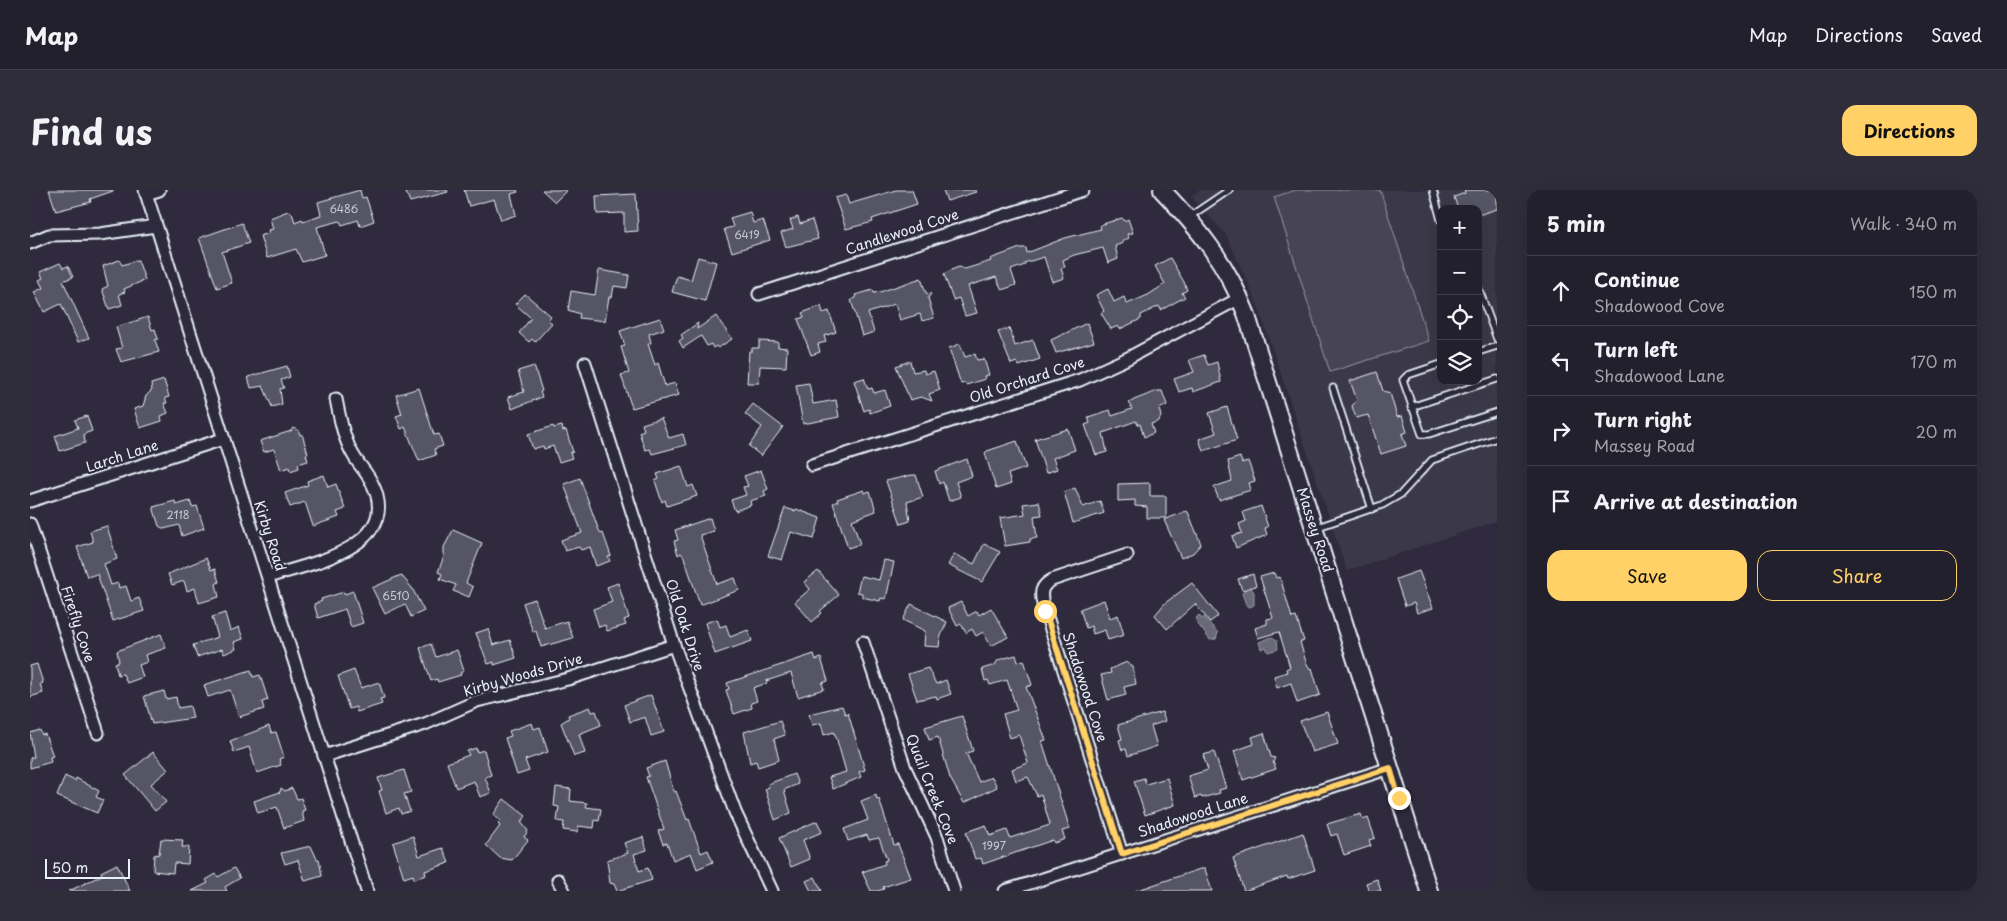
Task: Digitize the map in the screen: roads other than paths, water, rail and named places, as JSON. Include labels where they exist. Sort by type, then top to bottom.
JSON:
[{"type":"street","points":[[146,192],[159,190]]},
{"type":"street","name":"Candlewood Cove","points":[[759,294],[1083,190]]},
{"type":"street","name":"Massey Road","points":[[1162,190],[1217,253],[1240,298],[1429,891]]},
{"type":"street","name":"Kirby Road","points":[[146,192],[367,891]]},
{"type":"street","points":[[30,243],[49,235],[100,234],[156,226]]},
{"type":"street","name":"Old Orchard Cove","points":[[812,465],[1080,380],[1126,359],[1240,298]]},
{"type":"street","name":"Old Oak Drive","points":[[585,363],[674,645],[735,812],[772,891]]},
{"type":"street","points":[[268,577],[329,558],[354,547],[367,534],[376,518],[377,508],[373,484],[349,446],[336,399]]},
{"type":"street","name":"Larch Lane","points":[[30,501],[223,439]]},
{"type":"street","name":"Firefly Cove","points":[[30,524],[98,733]]},
{"type":"street","name":"Shadowood Cove","points":[[1122,854],[1042,604],[1041,592],[1042,586],[1052,580],[1127,555]]},
{"type":"street","name":"Quail Creek Cove","points":[[863,642],[905,768],[937,837],[954,891]]},
{"type":"street","name":"Kirby Woods Drive","points":[[324,756],[425,724],[477,701],[562,681],[674,645]]},
{"type":"street","name":"Shadowood Lane","points":[[1005,891],[1390,768]]},
{"type":"street","points":[[558,880],[564,891]]},
{"type":"lane","points":[[1188,218],[1229,190]]},
{"type":"lane","points":[[1433,190],[1437,205]]},
{"type":"lane","points":[[1482,295],[1495,323],[1497,339]]},
{"type":"lane","points":[[1482,351],[1497,346]]},
{"type":"lane","points":[[1437,366],[1404,378],[1403,383],[1420,431],[1425,435],[1497,412]]},
{"type":"lane","points":[[1411,407],[1497,379]]},
{"type":"lane","points":[[1333,388],[1372,509]]},
{"type":"lane","points":[[1314,528],[1372,509],[1400,494],[1432,460],[1497,438]]},
{"type":"water","points":[[1249,585],[1254,592],[1254,605],[1250,607],[1246,605],[1242,593],[1245,587]]},
{"type":"water","points":[[1199,615],[1202,619],[1204,617],[1218,633],[1216,639],[1210,640],[1197,623],[1196,618]]},
{"type":"water","points":[[1272,637],[1277,640],[1278,649],[1268,652],[1266,647],[1261,649],[1259,642]]}]
